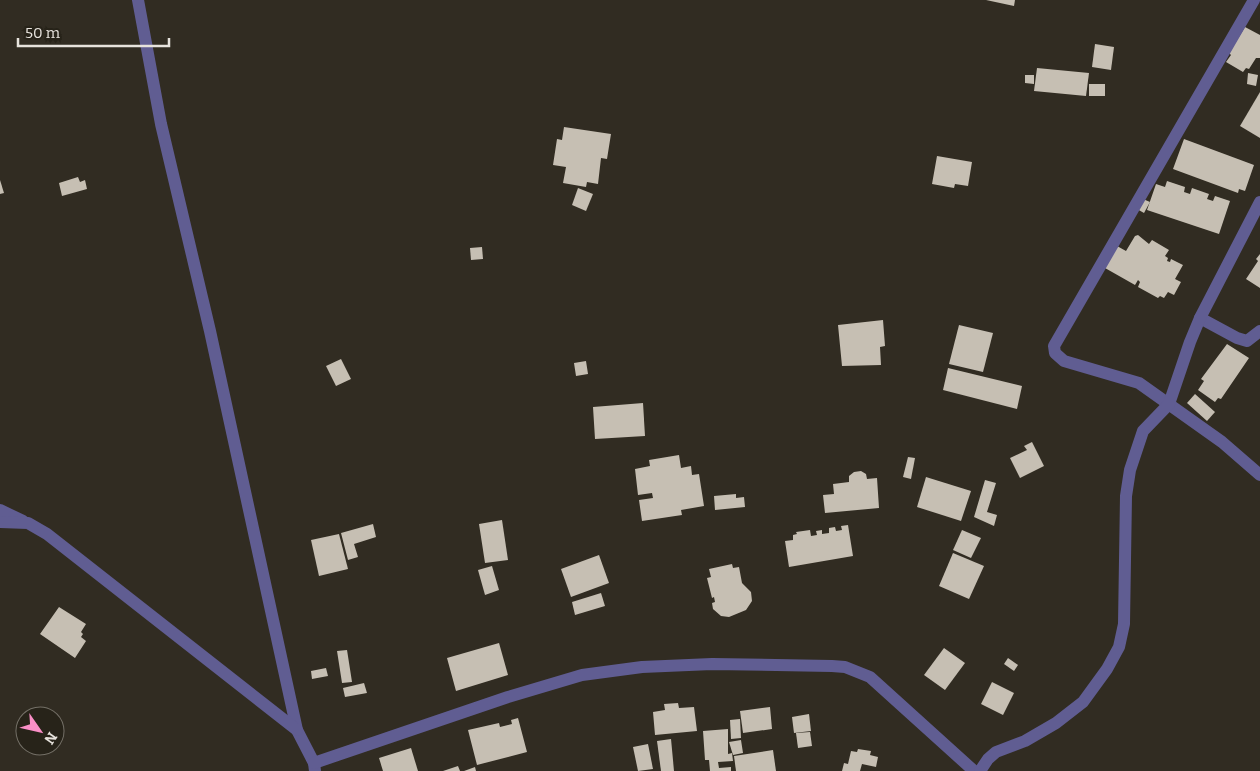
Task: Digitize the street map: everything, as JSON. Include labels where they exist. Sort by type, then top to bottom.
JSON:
[{"type":"street","points":[[138,0],[161,124],[210,331],[298,730],[314,767],[508,697],[582,675],[642,667],[804,665],[845,667],[870,677],[974,771]]},
{"type":"street","points":[[1254,0],[1054,346],[1055,352],[1064,361],[1139,383],[1222,442],[1260,475]]},
{"type":"street","points":[[980,771],[988,759],[996,752],[1025,741],[1056,723],[1083,702],[1107,669],[1119,647],[1124,624],[1126,496],[1130,470],[1143,430],[1169,404],[1200,318],[1260,202]]},
{"type":"street","points":[[1200,318],[1237,338],[1247,341],[1260,331]]},
{"type":"street","points":[[0,510],[47,534],[298,730]]},
{"type":"street","points":[[0,522],[28,523]]},
{"type":"building","points":[[986,0],[1015,0],[1014,6]]},
{"type":"building","points":[[1245,27],[1260,35],[1260,58],[1256,58],[1249,69],[1246,68],[1243,72],[1226,62],[1231,55],[1229,53]]},
{"type":"building","points":[[1095,44],[1114,47],[1111,70],[1092,67]]},
{"type":"building","points":[[1037,68],[1089,73],[1086,96],[1034,91]]},
{"type":"building","points":[[1248,73],[1258,75],[1256,86],[1247,84]]},
{"type":"building","points":[[1025,75],[1034,75],[1034,84],[1025,83]]},
{"type":"building","points":[[1089,84],[1105,84],[1105,96],[1089,96]]},
{"type":"building","points":[[1260,92],[1260,138],[1240,126]]},
{"type":"building","points":[[564,127],[611,134],[607,159],[601,158],[598,184],[587,182],[586,187],[563,183],[566,167],[553,165],[557,139],[562,140]]},
{"type":"building","points":[[1184,139],[1254,165],[1245,191],[1239,189],[1238,193],[1173,169]]},
{"type":"building","points":[[937,156],[972,162],[968,186],[955,184],[954,188],[932,184]]},
{"type":"building","points":[[78,177],[80,182],[85,180],[87,189],[62,196],[59,183]]},
{"type":"building","points":[[0,180],[4,193],[0,194]]},
{"type":"building","points":[[1167,181],[1185,187],[1184,192],[1190,194],[1192,188],[1209,194],[1207,199],[1213,201],[1215,196],[1230,201],[1219,234],[1147,210],[1156,184],[1165,187]]},
{"type":"building","points":[[578,188],[593,194],[586,211],[572,205]]},
{"type":"building","points":[[1143,199],[1150,202],[1144,213],[1137,209]]},
{"type":"building","points":[[1138,235],[1149,244],[1152,240],[1169,250],[1165,256],[1168,258],[1167,261],[1170,262],[1171,259],[1183,265],[1175,279],[1181,282],[1174,295],[1168,292],[1164,298],[1160,296],[1158,298],[1138,287],[1140,282],[1138,280],[1135,285],[1105,268],[1117,246],[1126,251],[1135,236]]},
{"type":"building","points":[[482,247],[483,259],[471,260],[470,248]]},
{"type":"building","points":[[1260,254],[1260,288],[1246,279],[1258,261],[1256,259]]},
{"type":"building","points":[[883,320],[885,346],[880,347],[881,365],[842,366],[838,325]]},
{"type":"building","points":[[959,325],[993,333],[983,372],[949,364]]},
{"type":"building","points":[[1227,344],[1249,358],[1221,399],[1218,398],[1215,402],[1198,390],[1204,381],[1201,379]]},
{"type":"building","points":[[341,359],[351,379],[336,386],[326,366]]},
{"type":"building","points":[[586,361],[588,374],[576,376],[574,363]]},
{"type":"building","points":[[948,368],[1022,386],[1017,409],[943,390]]},
{"type":"building","points":[[1195,394],[1215,412],[1207,421],[1187,403]]},
{"type":"building","points":[[643,403],[645,436],[595,439],[593,407]]},
{"type":"building","points":[[1032,442],[1044,466],[1020,478],[1010,458],[1027,450],[1024,446]]},
{"type":"building","points":[[679,455],[681,468],[691,466],[692,475],[699,474],[704,506],[681,510],[682,515],[642,521],[639,500],[653,498],[652,493],[638,495],[635,469],[650,466],[649,460]]},
{"type":"building","points":[[908,457],[915,458],[911,479],[903,477]]},
{"type":"building","points":[[861,471],[866,474],[867,479],[877,478],[879,508],[825,513],[823,495],[834,494],[833,484],[849,482],[849,476],[854,472]]},
{"type":"building","points":[[926,477],[971,491],[961,521],[917,507]]},
{"type":"building","points":[[985,480],[996,483],[987,512],[997,515],[994,526],[974,517]]},
{"type":"building","points":[[736,494],[736,498],[744,497],[745,507],[715,510],[714,496]]},
{"type":"building","points":[[502,520],[508,560],[485,563],[479,524]]},
{"type":"building","points":[[373,524],[376,537],[354,544],[358,557],[348,560],[341,533]]},
{"type":"building","points":[[848,525],[853,556],[789,567],[785,541],[793,540],[793,535],[797,534],[796,532],[810,530],[811,536],[817,535],[816,531],[822,530],[822,534],[829,533],[829,528],[835,527],[836,531],[842,530],[841,526]]},
{"type":"building","points":[[962,530],[981,538],[971,558],[953,550]]},
{"type":"building","points":[[339,534],[348,569],[319,576],[311,540]]},
{"type":"building","points":[[953,553],[984,566],[969,599],[939,586]]},
{"type":"building","points":[[599,555],[609,583],[571,597],[561,569]]},
{"type":"building","points":[[732,564],[733,568],[739,567],[742,583],[751,592],[752,601],[746,610],[729,617],[721,616],[713,609],[712,603],[715,602],[714,597],[712,598],[707,578],[711,577],[709,569]]},
{"type":"building","points":[[492,566],[499,590],[485,595],[478,570]]},
{"type":"building","points":[[601,593],[605,606],[575,615],[572,602]]},
{"type":"building","points":[[59,607],[86,624],[81,632],[83,634],[81,637],[86,641],[75,658],[40,634]]},
{"type":"building","points":[[499,643],[508,675],[456,691],[447,658]]},
{"type":"building","points":[[944,648],[965,663],[945,690],[924,675]]},
{"type":"building","points":[[347,650],[352,682],[342,683],[337,651]]},
{"type":"building","points":[[1008,658],[1018,665],[1014,671],[1004,664]]},
{"type":"building","points":[[326,668],[328,676],[312,679],[311,671]]},
{"type":"building","points":[[992,682],[1014,693],[1003,715],[981,704]]},
{"type":"building","points":[[364,683],[367,693],[345,697],[343,688]]},
{"type":"building","points":[[678,703],[679,708],[694,707],[697,731],[655,735],[653,712],[665,710],[664,704]]},
{"type":"building","points":[[770,707],[772,729],[743,733],[740,711]]},
{"type":"building","points":[[809,714],[811,731],[794,733],[792,717]]},
{"type":"building","points":[[518,718],[527,752],[477,765],[468,730],[499,723],[500,727],[512,724],[511,720]]},
{"type":"building","points":[[740,719],[741,738],[731,739],[730,720]]},
{"type":"building","points":[[728,729],[728,754],[732,753],[733,761],[718,762],[719,768],[731,767],[731,771],[710,771],[709,760],[705,760],[703,731]]},
{"type":"building","points":[[810,732],[812,746],[798,748],[796,733]]},
{"type":"building","points":[[671,739],[674,771],[661,771],[657,741]]},
{"type":"building","points":[[741,740],[743,753],[733,755],[729,742]]},
{"type":"building","points":[[648,744],[653,769],[638,771],[633,747]]},
{"type":"building","points":[[411,748],[418,771],[383,771],[379,758]]},
{"type":"building","points":[[858,749],[871,751],[870,755],[878,757],[876,767],[862,764],[860,771],[842,771],[844,763],[848,764],[851,751],[857,752]]},
{"type":"building","points":[[773,750],[776,771],[736,771],[734,756]]},
{"type":"building","points":[[458,766],[460,771],[443,771]]},
{"type":"building","points":[[475,767],[476,771],[464,771]]}]
